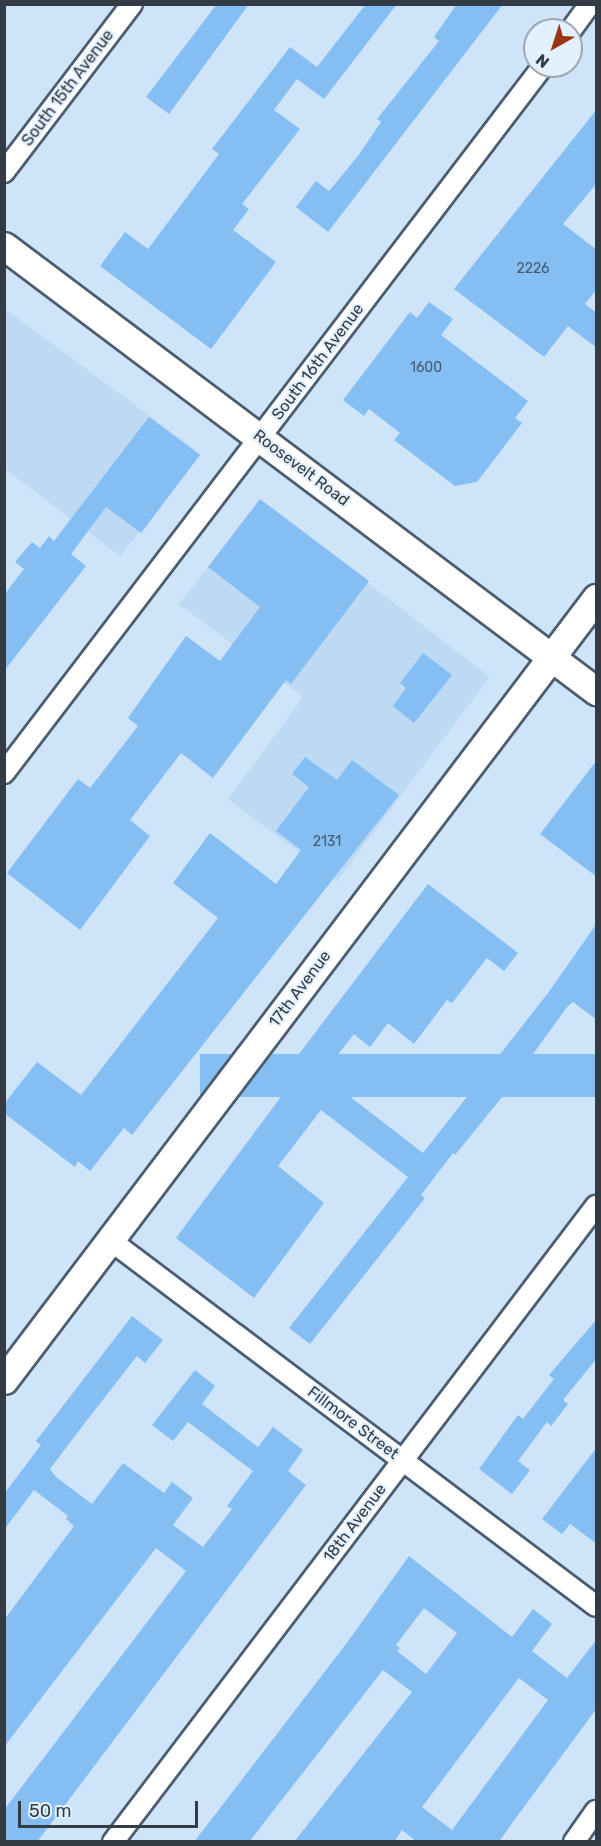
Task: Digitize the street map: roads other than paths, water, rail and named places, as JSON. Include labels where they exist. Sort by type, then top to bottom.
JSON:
[{"type":"street","name":"South 15th Avenue","points":[[4,172],[132,4]]},
{"type":"street","points":[[580,18],[590,4]]},
{"type":"street","name":"South 16th Avenue","points":[[4,773],[534,78]]},
{"type":"street","name":"Roosevelt Road","points":[[4,246],[597,691]]},
{"type":"street","name":"17th Avenue","points":[[4,1380],[597,598]]},
{"type":"street","name":"18th Avenue","points":[[113,1842],[597,1206]]},
{"type":"street","name":"Fillmore Street","points":[[110,1240],[597,1606]]},
{"type":"street","points":[[573,1842],[597,1811]]}]
